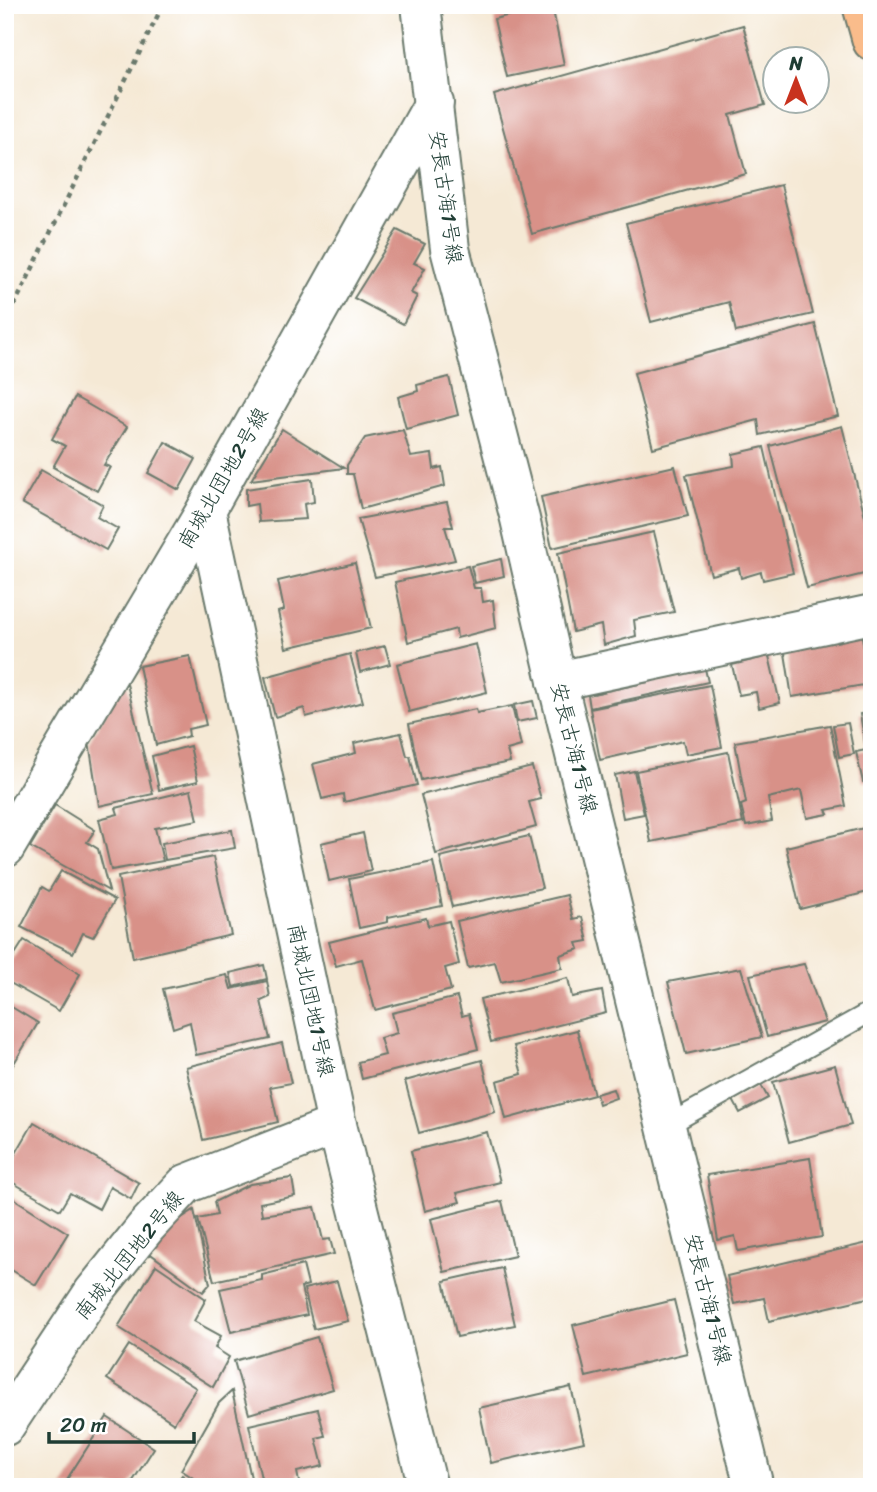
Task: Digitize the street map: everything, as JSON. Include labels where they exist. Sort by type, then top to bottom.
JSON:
[{"type":"main road","points":[[862,5],[872,41]]},
{"type":"street","name":"安長古海1号線","points":[[421,5],[450,249],[520,519],[751,1486]]},
{"type":"street","name":"南城北団地2号線","points":[[5,848],[206,510],[434,103]]},
{"type":"street","name":"南城北団地1号線","points":[[206,510],[337,1125],[428,1487]]},
{"type":"street","points":[[557,681],[872,614]]},
{"type":"street","name":"南城北団地2号線","points":[[5,1426],[93,1293],[146,1227],[186,1184],[337,1125]]},
{"type":"lane","points":[[666,1126],[872,1011]]},
{"type":"path","points":[[5,324],[163,5]]},
{"type":"building","points":[[471,5],[492,5],[492,6],[472,12]]},
{"type":"building","points":[[552,5],[564,65],[507,77],[494,19]]},
{"type":"building","points":[[743,25],[762,94],[762,106],[730,115],[746,174],[532,234],[494,95]]},
{"type":"building","points":[[781,185],[813,314],[736,332],[729,302],[651,322],[626,223]]},
{"type":"building","points":[[397,230],[425,244],[414,263],[425,268],[411,293],[417,296],[403,324],[354,298]]},
{"type":"building","points":[[815,324],[838,416],[760,435],[758,420],[653,448],[634,373]]},
{"type":"building","points":[[449,377],[458,415],[406,429],[398,397],[418,391],[417,385]]},
{"type":"building","points":[[75,397],[127,427],[104,465],[110,467],[97,491],[53,467],[65,446],[52,439]]},
{"type":"building","points":[[842,426],[872,544],[872,572],[807,588],[770,446]]},
{"type":"building","points":[[282,429],[344,468],[251,480]]},
{"type":"building","points":[[403,430],[411,457],[432,454],[434,469],[442,467],[445,486],[361,509],[353,474],[347,474],[347,465],[365,438]]},
{"type":"building","points":[[165,442],[196,459],[179,490],[148,473]]},
{"type":"building","points":[[764,447],[793,573],[763,580],[761,572],[741,578],[739,568],[711,575],[686,475],[734,466],[733,454]]},
{"type":"building","points":[[675,466],[688,516],[552,548],[541,497]]},
{"type":"building","points":[[41,470],[103,505],[97,517],[118,529],[106,550],[22,503]]},
{"type":"building","points":[[312,479],[314,502],[304,504],[306,519],[259,522],[257,504],[246,506],[246,489]]},
{"type":"building","points":[[447,502],[453,527],[445,527],[455,560],[375,577],[358,519]]},
{"type":"building","points":[[654,532],[674,612],[634,620],[636,636],[604,645],[601,625],[573,632],[558,553]]},
{"type":"building","points":[[501,559],[504,576],[475,583],[471,566]]},
{"type":"building","points":[[355,563],[371,628],[286,648],[278,612],[284,610],[278,581]]},
{"type":"building","points":[[468,566],[474,588],[481,588],[483,602],[493,600],[496,628],[457,638],[456,629],[408,642],[395,582]]},
{"type":"building","points":[[861,631],[870,684],[792,697],[784,647]]},
{"type":"building","points":[[476,644],[487,692],[409,712],[397,664]]},
{"type":"building","points":[[385,646],[390,664],[360,672],[356,653]]},
{"type":"building","points":[[350,654],[363,702],[306,717],[304,708],[275,717],[265,677]]},
{"type":"building","points":[[190,656],[206,725],[188,729],[189,736],[156,745],[139,666]]},
{"type":"building","points":[[769,656],[780,703],[759,708],[756,692],[739,695],[732,665]]},
{"type":"building","points":[[704,664],[708,682],[590,708],[588,695],[653,681],[652,676]]},
{"type":"building","points":[[127,684],[153,794],[99,806],[89,742],[120,687]]},
{"type":"building","points":[[710,685],[722,747],[686,754],[683,741],[600,760],[590,709]]},
{"type":"building","points":[[533,701],[537,718],[517,722],[514,705]]},
{"type":"building","points":[[512,706],[521,746],[507,750],[510,762],[421,780],[409,724],[476,709],[477,713]]},
{"type":"building","points":[[872,712],[872,780],[863,782],[856,752],[866,750],[860,714]]},
{"type":"building","points":[[848,723],[854,754],[839,757],[833,725]]},
{"type":"building","points":[[830,725],[846,806],[826,810],[828,814],[807,818],[801,790],[768,798],[772,821],[746,826],[741,805],[746,803],[735,742]]},
{"type":"building","points":[[401,733],[417,785],[344,802],[343,794],[322,799],[313,764],[356,753],[354,743]]},
{"type":"building","points":[[190,746],[198,781],[159,790],[152,756]]},
{"type":"building","points":[[728,752],[743,823],[651,842],[636,771]]},
{"type":"building","points":[[532,767],[541,799],[529,802],[536,827],[436,854],[421,795]]},
{"type":"building","points":[[634,771],[644,814],[623,818],[615,775]]},
{"type":"building","points":[[191,790],[198,820],[155,828],[163,861],[111,870],[99,819],[118,814],[116,808]]},
{"type":"building","points":[[55,805],[95,830],[87,842],[98,849],[109,891],[30,847]]},
{"type":"building","points":[[872,826],[872,891],[800,909],[786,847]]},
{"type":"building","points":[[232,830],[235,848],[165,860],[162,843]]},
{"type":"building","points":[[363,833],[371,871],[329,881],[321,843]]},
{"type":"building","points":[[529,836],[542,888],[452,907],[440,857]]},
{"type":"building","points":[[213,857],[231,935],[133,958],[118,877]]},
{"type":"building","points":[[433,862],[442,906],[388,917],[388,922],[359,928],[349,879]]},
{"type":"building","points":[[61,871],[115,900],[93,937],[83,933],[73,953],[21,927],[42,887],[49,891]]},
{"type":"building","points":[[567,895],[573,919],[582,917],[588,941],[577,943],[579,949],[560,955],[562,968],[501,982],[495,962],[468,968],[457,921]]},
{"type":"building","points":[[426,918],[428,926],[449,921],[459,964],[445,968],[451,990],[375,1010],[362,959],[336,966],[329,942]]},
{"type":"building","points":[[24,940],[80,974],[59,1011],[5,980],[5,970]]},
{"type":"building","points":[[804,964],[825,1022],[767,1037],[750,975]]},
{"type":"building","points":[[264,965],[267,979],[233,987],[230,973]]},
{"type":"building","points":[[741,968],[762,1037],[686,1054],[668,982]]},
{"type":"building","points":[[227,975],[231,989],[267,981],[270,997],[261,1001],[270,1039],[196,1055],[190,1022],[173,1028],[163,989]]},
{"type":"building","points":[[568,978],[572,997],[602,991],[606,1013],[491,1042],[480,999]]},
{"type":"building","points":[[457,997],[462,1016],[469,1014],[478,1049],[362,1079],[358,1062],[385,1055],[380,1038],[397,1033],[392,1013]]},
{"type":"building","points":[[5,1003],[38,1023],[7,1075],[5,1074]]},
{"type":"building","points":[[577,1030],[594,1095],[506,1119],[497,1081],[522,1074],[514,1046]]},
{"type":"building","points":[[282,1043],[291,1083],[270,1087],[278,1122],[203,1140],[186,1067]]},
{"type":"building","points":[[482,1060],[495,1112],[419,1133],[405,1081]]},
{"type":"building","points":[[835,1065],[851,1125],[789,1142],[773,1082]]},
{"type":"building","points":[[761,1085],[768,1098],[740,1113],[733,1100]]},
{"type":"building","points":[[613,1089],[616,1098],[599,1104],[596,1094]]},
{"type":"building","points":[[34,1122],[139,1183],[131,1199],[110,1187],[99,1209],[70,1193],[60,1210],[5,1178],[5,1172]]},
{"type":"building","points":[[487,1132],[500,1182],[457,1193],[460,1202],[425,1211],[411,1151]]},
{"type":"building","points":[[810,1158],[822,1237],[738,1251],[735,1236],[718,1240],[707,1175]]},
{"type":"building","points":[[292,1178],[295,1196],[260,1203],[262,1215],[315,1207],[323,1240],[330,1239],[334,1254],[214,1281],[198,1219],[217,1215],[214,1202],[250,1184]]},
{"type":"building","points":[[5,1193],[68,1233],[36,1285],[5,1266]]},
{"type":"building","points":[[502,1201],[515,1256],[444,1272],[431,1219]]},
{"type":"building","points":[[194,1210],[210,1284],[203,1292],[148,1252],[174,1223]]},
{"type":"building","points":[[872,1242],[872,1297],[769,1321],[764,1298],[734,1304],[727,1276]]},
{"type":"building","points":[[156,1265],[206,1299],[194,1321],[221,1336],[215,1348],[229,1357],[213,1387],[118,1327]]},
{"type":"building","points":[[303,1265],[308,1285],[301,1287],[307,1315],[231,1332],[220,1289],[262,1280],[262,1275]]},
{"type":"building","points":[[502,1268],[515,1325],[457,1337],[444,1281]]},
{"type":"building","points":[[337,1281],[348,1321],[314,1329],[304,1289]]},
{"type":"building","points":[[674,1300],[687,1353],[586,1377],[573,1325]]},
{"type":"building","points":[[317,1337],[333,1389],[249,1414],[234,1361]]},
{"type":"building","points":[[129,1345],[196,1388],[174,1423],[107,1379]]},
{"type":"building","points":[[571,1387],[584,1442],[491,1463],[479,1408]]},
{"type":"building","points":[[232,1391],[253,1487],[207,1487],[181,1470],[219,1403]]},
{"type":"building","points":[[318,1409],[325,1436],[316,1438],[323,1466],[297,1472],[300,1487],[263,1487],[249,1425]]},
{"type":"building","points":[[107,1417],[154,1448],[129,1487],[62,1487]]},
{"type":"building","points":[[182,1475],[199,1487],[173,1487]]}]
